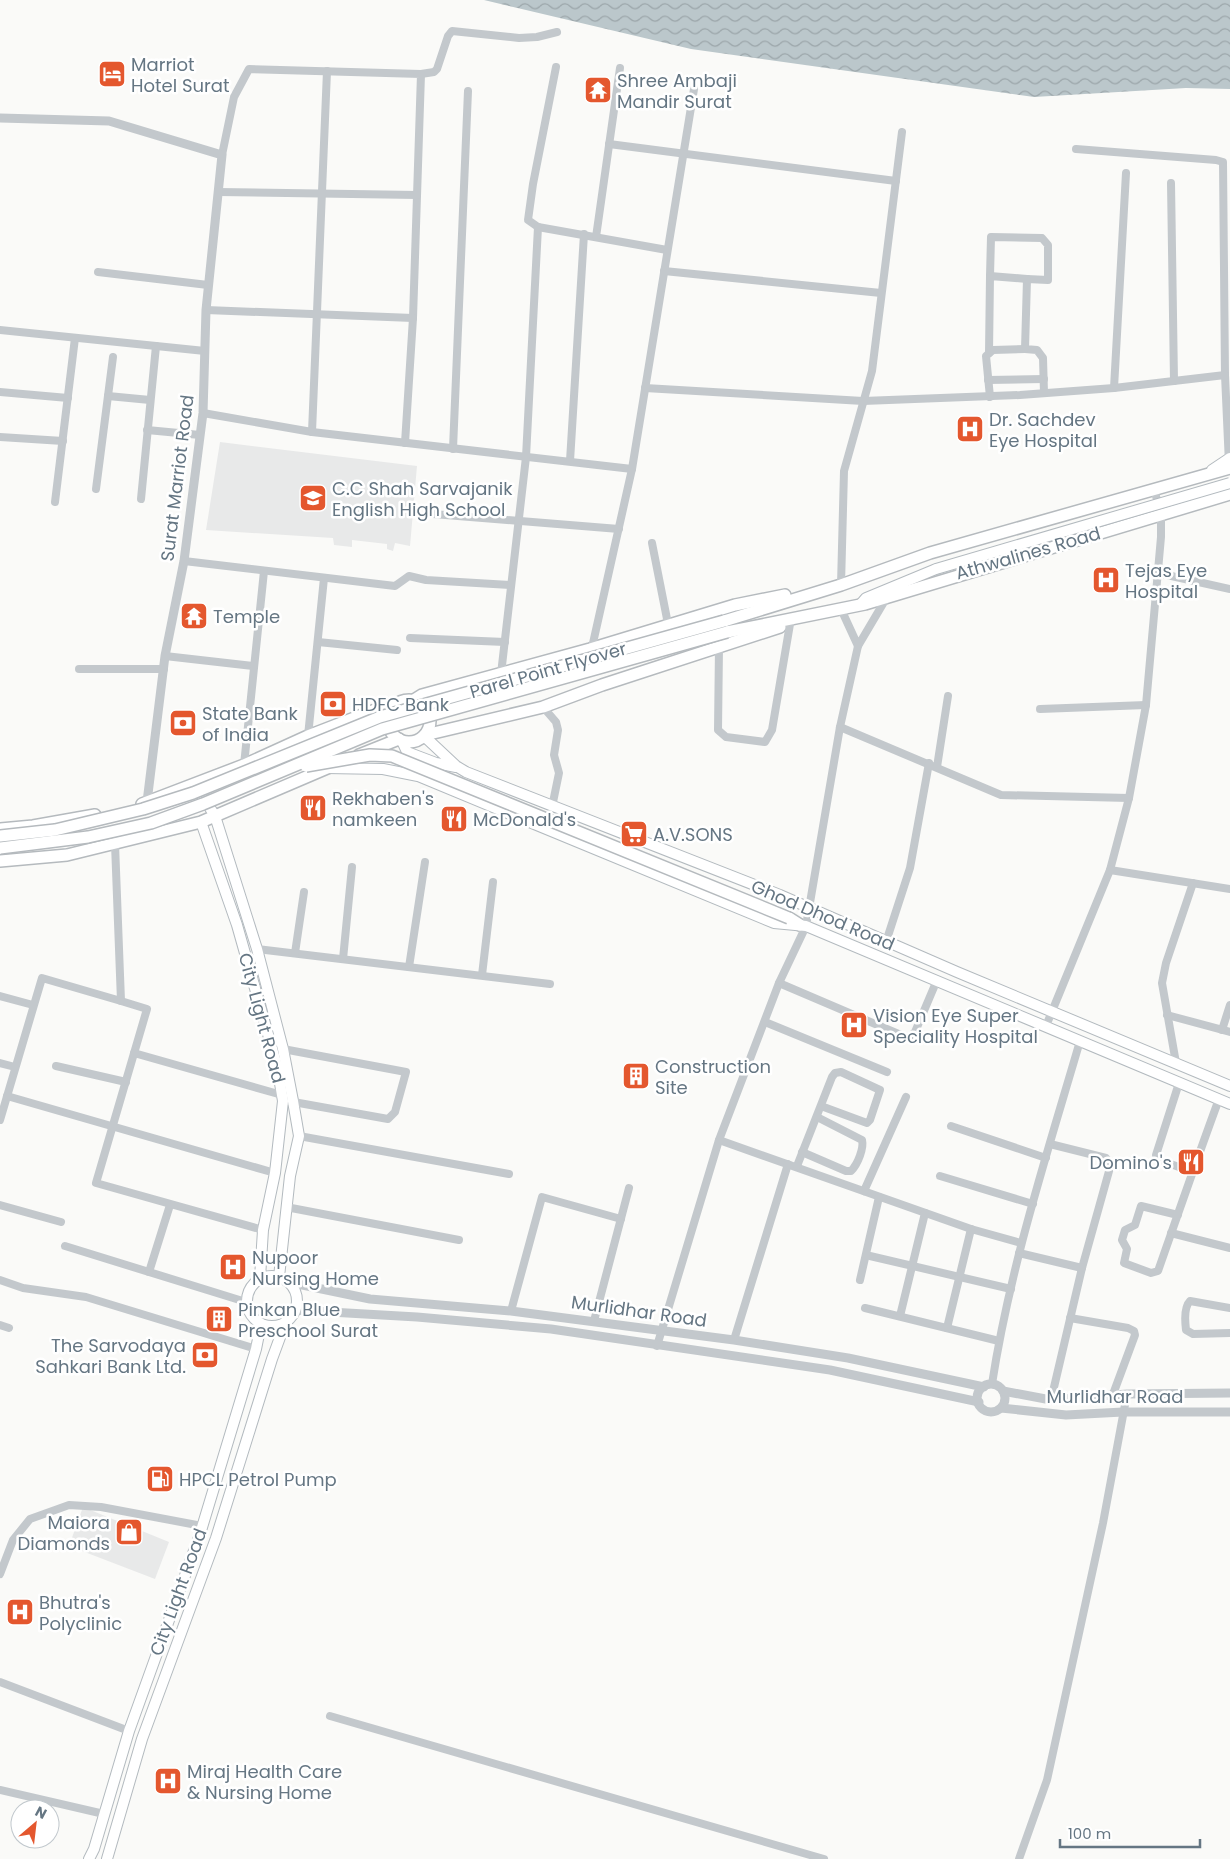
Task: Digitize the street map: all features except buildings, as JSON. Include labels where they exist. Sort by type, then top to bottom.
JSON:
[{"type":"main road","name":"Athwalines Road","points":[[841,585],[930,553],[1197,477],[1230,463]]},
{"type":"main road","points":[[860,605],[866,598],[936,569],[1230,483]]},
{"type":"main road","name":"Athwalines Road","points":[[827,611],[860,605],[1230,494]]},
{"type":"main road","name":"Parel Point Flyover","points":[[0,836],[55,830],[143,809],[192,793],[380,717],[841,585]]},
{"type":"main road","points":[[802,597],[791,594],[735,605],[590,649],[422,695],[414,700],[401,701],[394,706],[388,716],[388,723],[393,735],[401,740],[413,742],[424,735],[543,707],[602,685],[827,611]]},
{"type":"main road","name":"Parel Point Flyover","points":[[0,848],[88,837],[151,823],[203,804],[382,729],[727,632],[827,611]]},
{"type":"main road","points":[[414,700],[426,708],[429,714],[429,728],[424,735]]},
{"type":"main road","points":[[0,829],[86,817],[147,802],[244,765],[308,736],[383,707],[394,706]]},
{"type":"main road","name":"Ghod Dhod Road","points":[[424,735],[460,768],[552,807],[780,895],[886,942],[1230,1086]]},
{"type":"main road","points":[[0,861],[67,855],[201,822],[326,768],[401,740]]},
{"type":"main road","points":[[401,740],[407,752],[436,763],[460,768]]},
{"type":"main road","points":[[297,741],[326,768]]},
{"type":"main road","points":[[287,769],[370,755],[392,756],[938,980],[1230,1104]]},
{"type":"main road","name":"Ghod Dhod Road","points":[[326,768],[394,770],[418,776],[774,923],[803,926]]},
{"type":"main road","points":[[195,784],[216,816],[257,949],[283,1049],[286,1099],[299,1136],[286,1207],[279,1277]]},
{"type":"main road","name":"City Light Road","points":[[201,822],[237,925],[286,1099],[275,1173],[263,1230],[260,1278],[250,1288],[246,1302]]},
{"type":"main road","points":[[107,1859],[142,1739],[216,1538],[272,1359],[286,1322],[295,1310],[296,1295],[288,1282],[279,1277],[260,1278]]},
{"type":"main road","points":[[246,1302],[251,1315],[262,1324],[274,1326],[286,1322]]},
{"type":"main road","name":"City Light Road","points":[[88,1859],[104,1814],[129,1731],[202,1526],[262,1324]]},
{"type":"street","points":[[0,118],[109,121],[222,155],[234,97],[249,69],[421,74],[434,72],[437,69],[448,36],[452,31],[519,38],[537,37],[557,32]]},
{"type":"street","points":[[556,67],[533,184],[528,220],[538,227],[667,250]]},
{"type":"street","points":[[596,236],[620,68]]},
{"type":"street","points":[[312,432],[327,71]]},
{"type":"street","points":[[405,443],[412,318],[421,74]]},
{"type":"street","points":[[602,685],[590,649],[632,469],[667,250],[685,154],[694,89]]},
{"type":"street","points":[[453,449],[468,91]]},
{"type":"street","points":[[841,585],[844,471],[872,371],[902,132]]},
{"type":"street","points":[[609,144],[896,181]]},
{"type":"street","points":[[1076,149],[1224,162],[1225,375],[1230,463]]},
{"type":"street","name":"Surat Marriot Road","points":[[147,802],[165,656],[184,561],[203,413],[206,310],[222,155]]},
{"type":"street","points":[[1114,388],[1126,173]]},
{"type":"street","points":[[1171,183],[1174,381]]},
{"type":"street","points":[[218,192],[417,196]]},
{"type":"street","points":[[501,674],[526,457],[538,227]]},
{"type":"street","points":[[570,461],[584,234]]},
{"type":"street","points":[[990,276],[1048,280],[1048,245],[1042,238],[991,237],[990,276],[989,353],[986,361],[990,397]]},
{"type":"street","points":[[664,271],[882,293]]},
{"type":"street","points":[[98,272],[208,286]]},
{"type":"street","points":[[1025,349],[1027,279]]},
{"type":"street","points":[[206,310],[412,318]]},
{"type":"street","points":[[0,330],[205,351]]},
{"type":"street","points":[[56,502],[75,338]]},
{"type":"street","points":[[141,499],[156,346]]},
{"type":"street","points":[[989,353],[994,350],[1037,350],[1041,353],[1044,393]]},
{"type":"street","points":[[96,489],[113,356]]},
{"type":"street","points":[[645,388],[864,400],[990,397],[1114,388],[1225,375]]},
{"type":"street","points":[[988,380],[1044,379]]},
{"type":"street","points":[[0,392],[68,398]]},
{"type":"street","points":[[108,396],[150,400]]},
{"type":"street","points":[[203,413],[312,432],[632,469]]},
{"type":"street","points":[[147,430],[200,435]]},
{"type":"street","points":[[0,437],[63,441]]},
{"type":"street","points":[[1046,1026],[1110,870],[1129,798],[1146,705],[1158,573],[1161,514],[1154,489]]},
{"type":"street","points":[[433,514],[619,529]]},
{"type":"street","points":[[652,543],[668,624]]},
{"type":"street","points":[[184,561],[396,586],[409,576],[426,580],[511,585]]},
{"type":"street","points":[[244,765],[264,571]]},
{"type":"street","points":[[1158,573],[1230,589]]},
{"type":"street","points":[[308,736],[324,578]]},
{"type":"street","points":[[658,1346],[719,1140],[809,909],[840,727],[858,646],[887,597]]},
{"type":"street","points":[[841,609],[858,646]]},
{"type":"street","points":[[719,647],[718,730],[726,737],[765,742],[772,730],[790,624]]},
{"type":"street","points":[[410,638],[505,642]]},
{"type":"street","points":[[318,642],[397,650]]},
{"type":"street","points":[[165,656],[253,666]]},
{"type":"street","points":[[79,669],[164,669]]},
{"type":"street","points":[[937,768],[948,696]]},
{"type":"street","points":[[1040,709],[1146,705]]},
{"type":"street","points":[[543,707],[556,722],[558,730],[554,754],[559,773],[552,807]]},
{"type":"street","points":[[840,727],[1006,796],[1129,798]]},
{"type":"street","points":[[886,942],[912,862],[929,763]]},
{"type":"street","points":[[115,844],[121,1001]]},
{"type":"street","points":[[409,967],[425,862]]},
{"type":"street","points":[[343,959],[352,867]]},
{"type":"street","points":[[1110,870],[1230,889]]},
{"type":"street","points":[[482,976],[493,882]]},
{"type":"street","points":[[1176,1063],[1162,991],[1163,974],[1193,883]]},
{"type":"street","points":[[295,953],[304,892]]},
{"type":"street","points":[[257,949],[550,984]]},
{"type":"street","points":[[0,1120],[42,978],[147,1009],[96,1183],[263,1230]]},
{"type":"street","points":[[779,983],[908,1038],[914,1032],[938,980]]},
{"type":"street","points":[[0,996],[34,1005]]},
{"type":"street","points":[[1167,1016],[1226,1031],[1230,1005]]},
{"type":"street","points":[[765,1022],[887,1072]]},
{"type":"street","points":[[988,1385],[1003,1391],[1005,1399],[1001,1408],[988,1411],[978,1402],[978,1394],[988,1385],[1021,1243],[1080,1041]]},
{"type":"street","points":[[134,1052],[286,1099],[388,1119],[395,1112],[406,1072],[283,1049]]},
{"type":"street","points":[[0,1063],[15,1068]]},
{"type":"street","points":[[56,1066],[126,1082]]},
{"type":"street","points":[[797,1166],[816,1117],[835,1073],[840,1072],[880,1090],[870,1120],[867,1122],[821,1106]]},
{"type":"street","points":[[1179,1082],[1156,1155],[1157,1159],[1193,1172]]},
{"type":"street","points":[[7,1096],[275,1173]]},
{"type":"street","points":[[864,1191],[906,1097]]},
{"type":"street","points":[[1178,1215],[1141,1206],[1134,1225],[1125,1230],[1122,1240],[1127,1249],[1124,1263],[1155,1274],[1178,1215],[1219,1099]]},
{"type":"street","points":[[802,1152],[846,1171],[851,1171],[855,1167],[863,1145],[862,1140],[816,1117]]},
{"type":"street","points":[[951,1126],[1046,1158]]},
{"type":"street","points":[[299,1136],[509,1174]]},
{"type":"street","points":[[719,1140],[971,1229],[1021,1243]]},
{"type":"street","points":[[1050,1144],[1106,1158],[1111,1164],[1082,1268],[1051,1400]]},
{"type":"street","points":[[734,1340],[788,1164]]},
{"type":"street","points":[[940,1176],[1033,1204]]},
{"type":"street","points":[[594,1321],[629,1188]]},
{"type":"street","points":[[511,1310],[542,1197],[621,1219]]},
{"type":"street","points":[[860,1280],[879,1197]]},
{"type":"street","points":[[150,1272],[170,1204]]},
{"type":"street","points":[[0,1205],[61,1222]]},
{"type":"street","points":[[286,1207],[459,1240]]},
{"type":"street","points":[[900,1316],[925,1213]]},
{"type":"street","points":[[947,1328],[971,1229]]},
{"type":"street","points":[[1171,1233],[1230,1248]]},
{"type":"street","points":[[65,1246],[246,1302]]},
{"type":"street","points":[[1019,1253],[1082,1268]]},
{"type":"street","points":[[870,1256],[1011,1289]]},
{"type":"street","points":[[0,1280],[23,1288],[86,1297],[256,1349]]},
{"type":"street","name":"Murlidhar Road","points":[[288,1282],[370,1299],[511,1310],[734,1340],[848,1358],[988,1385]]},
{"type":"street","points":[[1230,1308],[1190,1301],[1186,1307],[1186,1330],[1193,1334],[1230,1332]]},
{"type":"street","points":[[865,1308],[999,1341]]},
{"type":"street","name":"Murlidhar Road","points":[[295,1310],[417,1317],[551,1329],[830,1370],[978,1402]]},
{"type":"street","points":[[1070,1318],[1134,1331],[1135,1335],[1112,1397]]},
{"type":"street","points":[[0,1325],[9,1328]]},
{"type":"street","name":"Murlidhar Road","points":[[1003,1391],[1051,1400],[1112,1397],[1126,1394],[1230,1393]]},
{"type":"street","points":[[1019,1859],[1047,1780],[1103,1523],[1126,1394]]},
{"type":"street","name":"Murlidhar Road","points":[[1001,1408],[1066,1415],[1123,1412],[1230,1412]]},
{"type":"street","points":[[0,1574],[13,1540],[30,1519],[69,1505],[101,1506],[202,1526]]},
{"type":"street","points":[[0,1682],[129,1731]]},
{"type":"street","points":[[330,1716],[824,1859]]},
{"type":"street","points":[[0,1790],[104,1814]]},
{"type":"shaded area","name":"C.C Shah Sarvajanik English High School","points":[[220,442],[417,466],[410,546],[395,543],[393,551],[387,549],[387,544],[352,540],[352,547],[334,545],[333,538],[206,530]]},
{"type":"shaded area","points":[[83,1507],[169,1542],[155,1579],[69,1546]]},
{"type":"water","points":[[484,0],[1230,0],[1230,89],[1186,88],[1034,97],[691,49]]},
{"type":"place","name":"Marriot Hotel Surat","points":[[112,74]]},
{"type":"place","name":"Shree Ambaji Mandir Surat","points":[[598,90]]},
{"type":"place","name":"Dr. Sachdev Eye Hospital","points":[[970,429]]},
{"type":"place","name":"C.C Shah Sarvajanik English High School","points":[[313,498]]},
{"type":"place","name":"Tejas Eye Hospital","points":[[1106,580]]},
{"type":"place","name":"Temple","points":[[194,616]]},
{"type":"place","name":"HDFC Bank","points":[[333,704]]},
{"type":"place","name":"State Bank of India","points":[[183,723]]},
{"type":"place","name":"Rekhaben's namkeen","points":[[313,808]]},
{"type":"place","name":"McDonald's","points":[[454,819]]},
{"type":"place","name":"A.V.SONS","points":[[634,834]]},
{"type":"place","name":"Vision Eye Super Speciality Hospital","points":[[854,1025]]},
{"type":"place","name":"Construction Site","points":[[636,1076]]},
{"type":"place","name":"Domino's","points":[[1191,1162]]},
{"type":"place","name":"Nupoor Nursing Home","points":[[233,1267]]},
{"type":"place","name":"Pinkan Blue Preschool Surat","points":[[219,1319]]},
{"type":"place","name":"The Sarvodaya Sahkari Bank Ltd.","points":[[205,1355]]},
{"type":"place","name":"HPCL Petrol Pump","points":[[160,1479]]},
{"type":"place","name":"Maiora Diamonds","points":[[129,1532]]},
{"type":"place","name":"Bhutra's Polyclinic","points":[[20,1612]]},
{"type":"place","name":"Miraj Health Care & Nursing Home","points":[[168,1781]]}]
